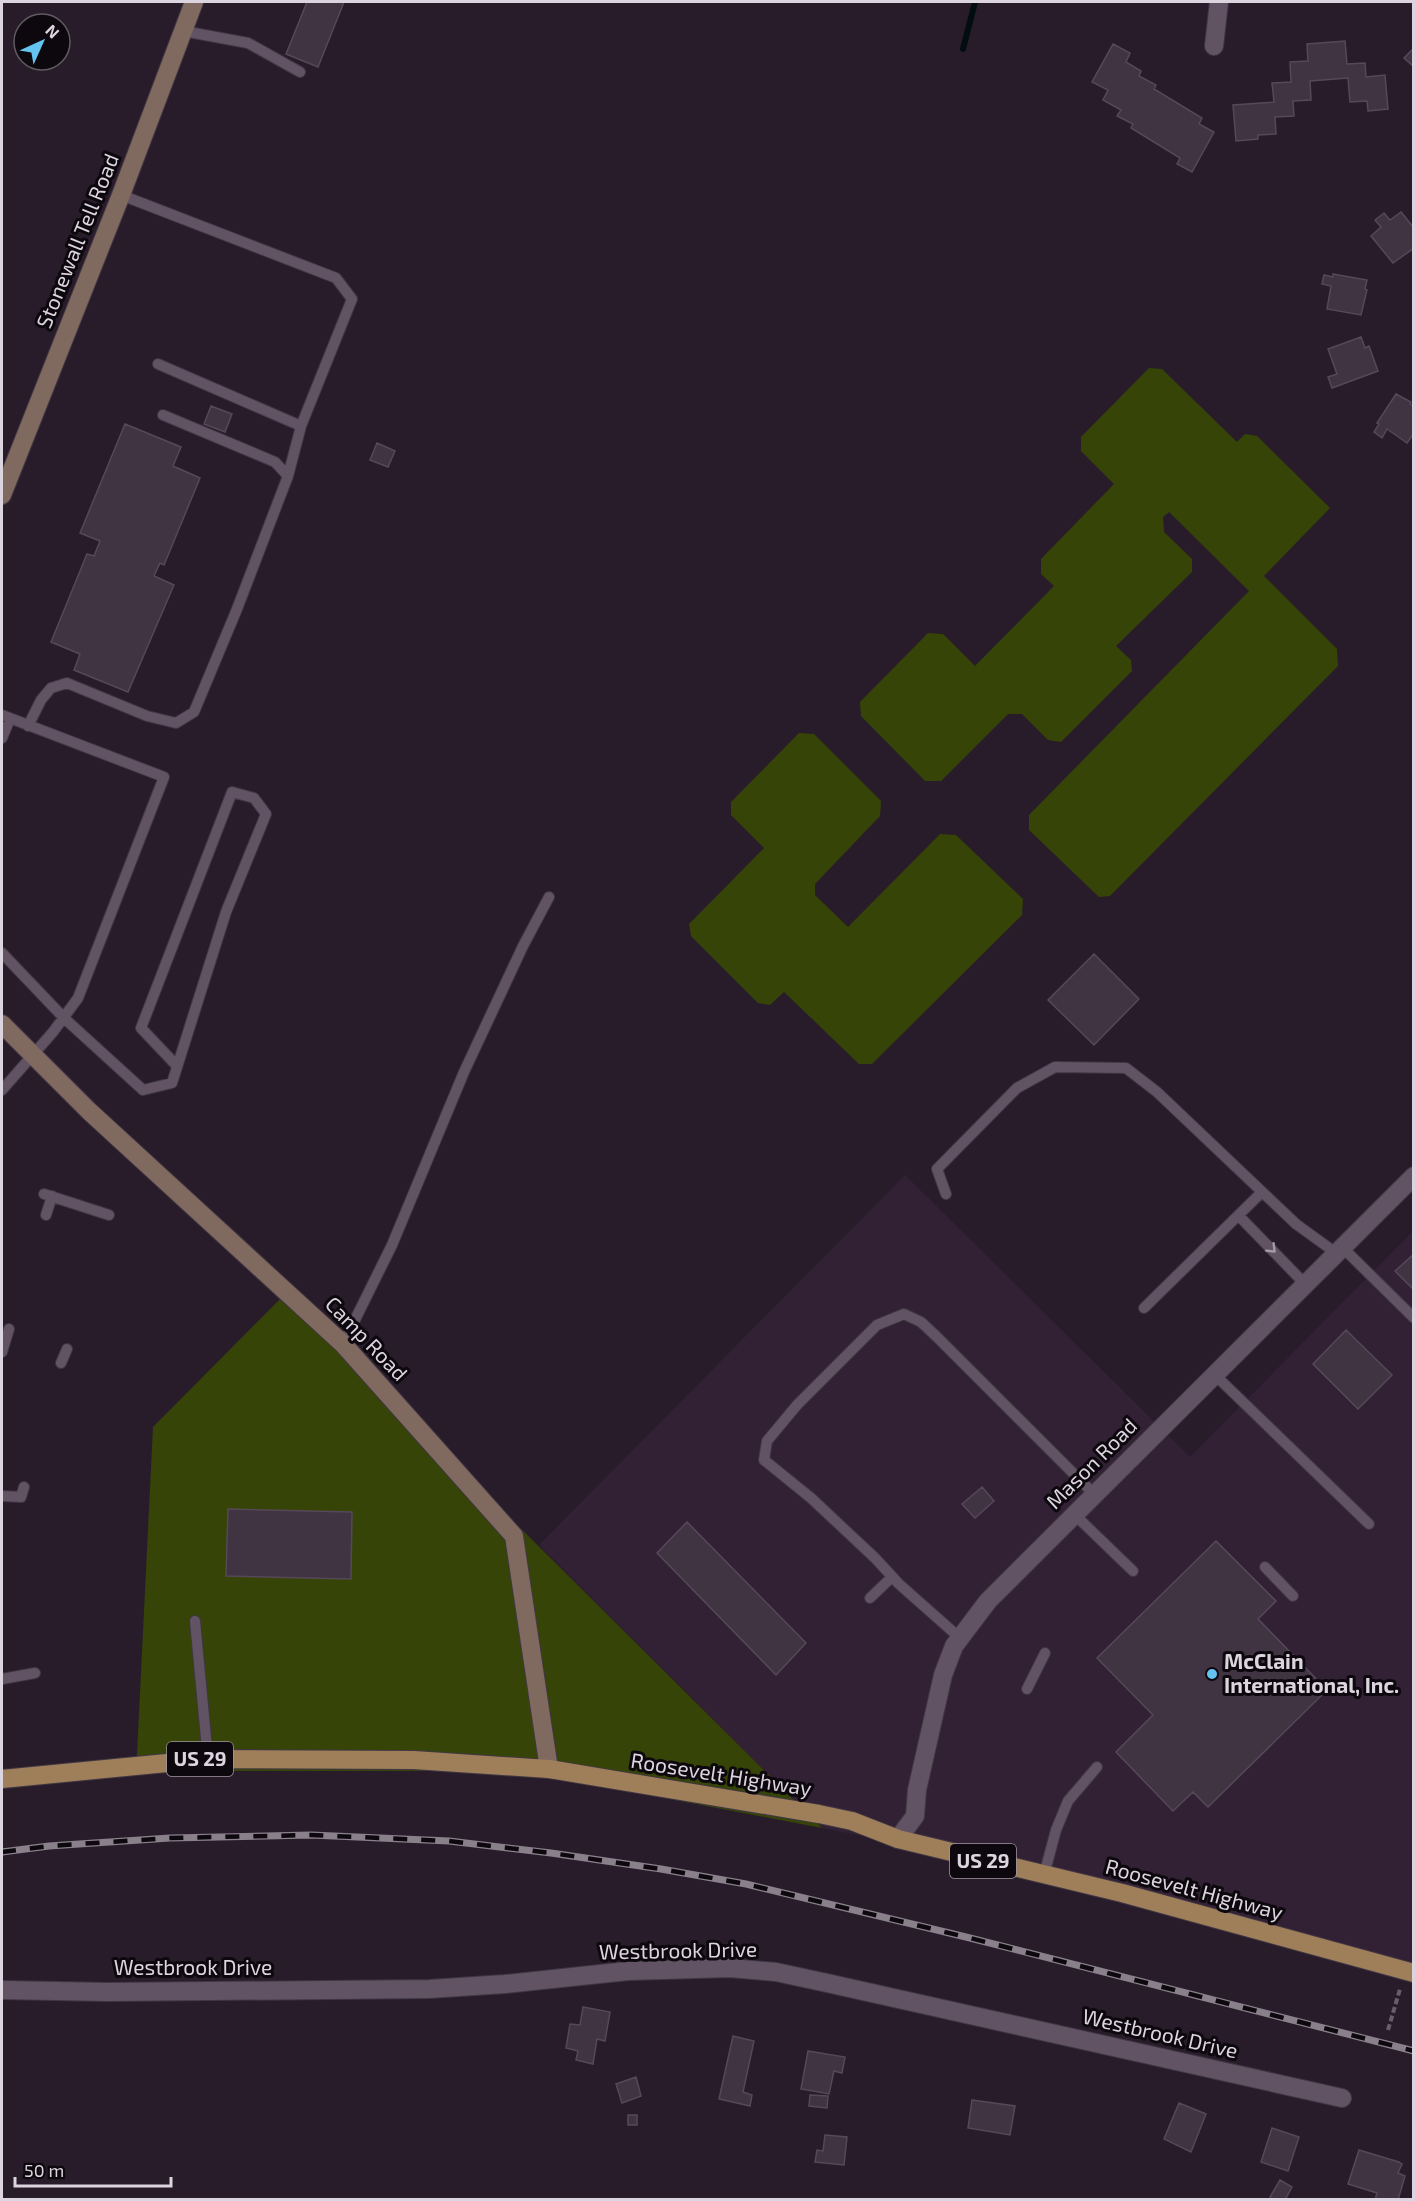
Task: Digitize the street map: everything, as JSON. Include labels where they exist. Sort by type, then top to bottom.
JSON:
[{"type":"main road","name":"Roosevelt Highway","points":[[2,1779],[208,1759],[414,1760],[549,1769],[852,1821],[898,1839],[1122,1893],[1410,1972]]},
{"type":"street","name":"Stonewall Tell Road","points":[[2,495],[121,195],[194,2]]},
{"type":"street","points":[[1214,46],[1219,2]]},
{"type":"street","name":"Camp Road","points":[[2,1024],[89,1111],[343,1344],[514,1536],[549,1769]]},
{"type":"street","name":"Mason Road","points":[[898,1839],[915,1816],[917,1790],[943,1675],[954,1646],[988,1601],[1413,1176]]},
{"type":"street","name":"Westbrook Drive","points":[[2,1990],[109,1992],[429,1989],[505,1984],[628,1971],[730,1968],[777,1972],[1342,2097]]},
{"type":"lane","points":[[183,31],[248,43],[300,72]]},
{"type":"lane","points":[[28,726],[41,700],[51,688],[66,683],[176,723],[194,712],[237,609],[288,476],[301,426],[352,299],[336,278],[121,195]]},
{"type":"lane","points":[[158,364],[301,426]]},
{"type":"lane","points":[[163,415],[275,462],[288,476]]},
{"type":"lane","points":[[2,738],[5,717],[165,777],[78,998],[33,1056],[2,1090]]},
{"type":"lane","points":[[2,952],[64,1018],[143,1090],[172,1083],[226,912],[266,814],[254,798],[231,792],[141,1029],[177,1066]]},
{"type":"lane","points":[[343,1344],[392,1245],[469,1061],[523,946],[549,897]]},
{"type":"lane","points":[[946,1194],[937,1169],[1017,1088],[1055,1067],[1126,1068],[1157,1092],[1296,1224],[1339,1250],[1413,1318]]},
{"type":"lane","points":[[1144,1308],[1262,1192]]},
{"type":"lane","points":[[46,1215],[48,1195],[109,1215]]},
{"type":"lane","points":[[1239,1216],[1305,1284]]},
{"type":"lane","points":[[960,1638],[892,1577],[811,1498],[764,1460],[767,1441],[797,1405],[877,1324],[904,1314],[921,1322],[937,1337],[1094,1494]]},
{"type":"lane","points":[[2,1352],[9,1329]]},
{"type":"lane","points":[[61,1363],[67,1349]]},
{"type":"lane","points":[[1214,1374],[1370,1524]]},
{"type":"lane","points":[[2,1496],[21,1497],[24,1486]]},
{"type":"lane","points":[[1074,1514],[1133,1571]]},
{"type":"lane","points":[[1265,1567],[1293,1596]]},
{"type":"lane","points":[[870,1598],[892,1577]]},
{"type":"lane","points":[[195,1621],[208,1759]]},
{"type":"lane","points":[[1027,1689],[1045,1653]]},
{"type":"lane","points":[[2,1679],[35,1672]]},
{"type":"lane","points":[[1044,1875],[1056,1830],[1068,1801],[1096,1767]]},
{"type":"path","points":[[1388,2030],[1410,1972]]},
{"type":"shaded area","points":[[905,1175],[1190,1457],[1413,1231],[1413,1975],[974,1858],[822,1828],[539,1545]]},
{"type":"green space","points":[[1149,368],[1162,369],[1237,442],[1245,434],[1257,436],[1330,508],[1264,576],[1337,649],[1338,666],[1110,896],[1099,897],[1029,830],[1029,815],[1249,591],[1169,512],[1163,517],[1164,532],[1192,559],[1192,572],[1116,646],[1131,660],[1132,671],[1061,742],[1048,740],[1022,714],[1008,714],[941,781],[925,781],[861,716],[860,702],[928,633],[943,634],[975,666],[1054,586],[1041,574],[1041,559],[1114,484],[1081,451],[1081,437]]},
{"type":"green space","points":[[799,733],[814,734],[881,801],[880,816],[815,884],[815,895],[848,927],[940,834],[956,835],[1023,899],[1022,915],[872,1064],[859,1064],[784,992],[770,1005],[758,1003],[691,936],[689,924],[764,848],[731,815],[731,802]]},
{"type":"green space","points":[[285,1294],[822,1828],[523,1771],[194,1771],[136,1775],[153,1427]]},
{"type":"building","points":[[307,2],[344,2],[318,67],[286,54]]},
{"type":"building","points":[[1345,41],[1347,64],[1365,63],[1366,77],[1385,75],[1388,109],[1368,111],[1367,101],[1350,102],[1348,78],[1310,81],[1311,100],[1293,101],[1294,116],[1275,117],[1276,134],[1258,135],[1258,139],[1236,141],[1233,105],[1274,102],[1272,83],[1291,82],[1290,62],[1308,61],[1307,44]]},
{"type":"building","points":[[1113,44],[1130,53],[1126,62],[1141,71],[1139,76],[1156,85],[1154,89],[1202,118],[1199,124],[1214,132],[1192,172],[1177,164],[1180,158],[1131,128],[1133,124],[1117,116],[1121,110],[1103,100],[1108,90],[1092,82]]},
{"type":"building","points":[[1412,50],[1414,51],[1414,67],[1404,58]]},
{"type":"building","points":[[1401,212],[1414,228],[1414,248],[1393,263],[1371,236],[1381,227],[1375,220],[1384,213],[1390,220]]},
{"type":"building","points":[[1333,274],[1367,280],[1361,315],[1327,309],[1331,286],[1322,284],[1324,275],[1333,277]]},
{"type":"building","points":[[1361,337],[1365,348],[1369,346],[1378,371],[1332,388],[1328,377],[1337,374],[1328,349]]},
{"type":"building","points":[[1396,394],[1414,406],[1414,433],[1407,443],[1387,429],[1382,438],[1374,432],[1379,424],[1377,423]]},
{"type":"building","points":[[211,406],[232,414],[225,432],[204,424]]},
{"type":"building","points":[[125,424],[181,447],[173,466],[200,478],[164,565],[160,563],[154,576],[174,585],[128,692],[74,670],[80,654],[51,642],[87,554],[94,556],[100,541],[80,533]]},
{"type":"building","points":[[377,443],[395,451],[388,467],[370,460]]},
{"type":"building","points":[[1094,954],[1139,999],[1094,1045],[1048,1000]]},
{"type":"building","points":[[1414,1254],[1414,1290],[1395,1271]]},
{"type":"building","points":[[1346,1330],[1392,1375],[1358,1409],[1313,1364]]},
{"type":"building","points":[[982,1487],[994,1501],[975,1518],[962,1504]]},
{"type":"building","points":[[228,1509],[352,1512],[351,1579],[226,1576]]},
{"type":"building","points":[[687,1522],[806,1643],[776,1675],[657,1553]]},
{"type":"building","name":"McClain International, Inc.","points":[[1216,1541],[1276,1601],[1258,1619],[1327,1690],[1208,1807],[1193,1792],[1173,1811],[1116,1752],[1153,1715],[1097,1658]]},
{"type":"building","points":[[583,2007],[610,2012],[605,2041],[597,2039],[593,2064],[576,2060],[578,2051],[566,2048],[570,2024],[580,2025]]},
{"type":"building","points":[[733,2036],[754,2041],[743,2092],[752,2095],[750,2106],[719,2099]]},
{"type":"building","points":[[808,2051],[845,2057],[842,2073],[834,2071],[829,2094],[801,2089]]},
{"type":"building","points":[[636,2077],[641,2096],[622,2103],[616,2084]]},
{"type":"building","points":[[810,2095],[828,2096],[827,2108],[809,2106]]},
{"type":"building","points":[[972,2100],[1015,2106],[1010,2135],[968,2128]]},
{"type":"building","points":[[1179,2103],[1206,2114],[1191,2152],[1164,2139]]},
{"type":"building","points":[[628,2115],[637,2115],[637,2125],[628,2125]]},
{"type":"building","points":[[1272,2128],[1299,2137],[1288,2171],[1261,2162]]},
{"type":"building","points":[[825,2135],[847,2137],[844,2165],[815,2162],[817,2150],[823,2151]]},
{"type":"building","points":[[1359,2150],[1402,2164],[1398,2173],[1405,2176],[1398,2200],[1375,2200],[1377,2193],[1348,2184]]},
{"type":"building","points":[[1280,2180],[1292,2187],[1285,2200],[1274,2200],[1270,2197]]},
{"type":"waterway","points":[[963,49],[975,2]]},
{"type":"railway","points":[[2,1852],[49,1846],[170,1838],[311,1835],[449,1841],[551,1853],[746,1884],[970,1938],[1414,2051]]},
{"type":"place","name":"McClain International, Inc.","points":[[1212,1674]]}]
